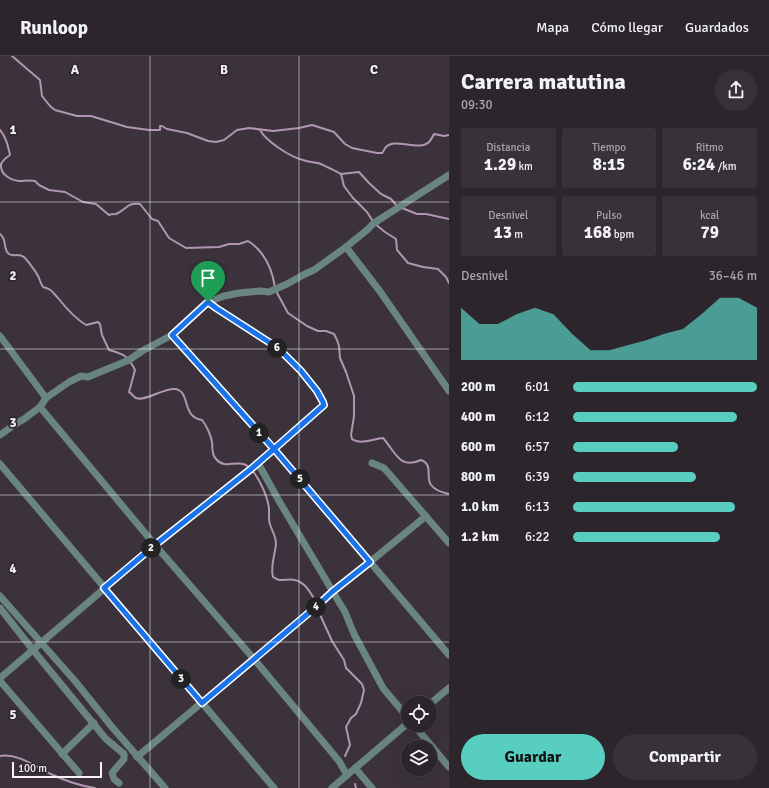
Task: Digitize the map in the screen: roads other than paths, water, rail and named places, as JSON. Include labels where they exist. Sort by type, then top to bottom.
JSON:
[{"type":"street","points":[[0,434],[40,407],[46,398],[69,382],[81,376],[88,377],[130,360],[142,351],[172,335],[208,302],[224,296],[239,293],[269,292],[276,290],[314,270],[346,247],[374,223],[449,175]]},
{"type":"street","points":[[346,247],[379,290],[449,391]]},
{"type":"street","points":[[0,678],[155,545],[258,463],[324,405],[317,391],[301,371],[275,346],[208,302]]},
{"type":"street","points":[[172,335],[274,449],[449,655]]},
{"type":"street","points":[[0,336],[46,398]]},
{"type":"street","points":[[40,407],[155,545],[254,659],[339,761],[347,775]]},
{"type":"street","points":[[258,463],[345,612],[354,634],[383,688],[401,710]]},
{"type":"street","points":[[372,463],[384,468],[449,543]]},
{"type":"street","points":[[0,464],[274,788]]},
{"type":"street","points":[[137,756],[202,703],[332,592],[426,516]]},
{"type":"street","points":[[0,596],[75,681],[164,788]]},
{"type":"street","points":[[0,608],[106,739],[124,754],[124,759],[112,773],[114,779],[119,783]]},
{"type":"street","points":[[0,681],[79,773]]},
{"type":"street","points":[[437,698],[449,688]]},
{"type":"street","points":[[62,754],[94,723]]},
{"type":"street","points":[[332,788],[401,730]]},
{"type":"street","points":[[420,732],[449,767]]},
{"type":"street","points":[[354,768],[372,788]]},
{"type":"waterway","points":[[12,56],[40,80],[42,96],[55,110],[77,116],[91,116],[127,127],[160,130],[160,126],[162,126],[167,129],[187,133],[208,141],[216,142],[224,140],[237,130],[249,128],[273,131],[312,125],[334,132],[345,144],[352,148],[377,153],[382,153],[390,144],[395,143],[419,146],[425,145],[429,142],[434,134],[444,136],[449,135]]},
{"type":"waterway","points":[[0,130],[8,145],[10,155],[1,164],[1,168],[4,174],[10,178],[19,181],[35,181],[39,185],[49,190],[65,192],[83,202],[96,204],[109,215],[116,214],[129,205],[140,204],[152,219],[158,221],[169,238],[186,248],[219,247],[248,241],[263,255],[272,274],[275,287]]},
{"type":"waterway","points":[[260,130],[273,144],[292,156],[305,161],[318,163],[341,174],[344,186],[353,198],[367,212],[374,223],[396,239],[397,250],[408,263],[438,269],[446,277],[449,283]]},
{"type":"waterway","points":[[341,174],[359,172],[381,194],[391,199],[398,207]]},
{"type":"waterway","points":[[402,208],[417,214],[426,214],[449,219]]},
{"type":"waterway","points":[[0,234],[4,239],[7,252],[11,255],[20,255],[24,257],[36,273],[43,287],[52,291],[82,323],[86,325],[98,322],[100,324],[102,335],[109,350],[125,356],[135,370],[129,392],[136,398],[140,399],[170,389],[180,391],[183,394],[191,414],[195,418],[202,420],[207,427],[211,439],[213,455],[216,459],[220,463],[224,464],[242,464],[252,470],[267,498],[269,520],[276,540],[272,565],[273,577],[279,580],[299,581],[311,593],[316,604]]},
{"type":"waterway","points":[[276,291],[288,313],[307,326],[318,331],[326,331],[334,334],[339,346],[340,358],[354,396],[352,439],[363,442],[383,438],[402,461],[407,463],[421,460],[425,462],[428,468],[429,482],[431,485],[437,490],[449,494]]},
{"type":"waterway","points":[[317,608],[332,641],[344,660],[346,668],[362,684],[364,690],[361,703],[356,714],[351,718],[346,727],[350,745],[345,756]]},
{"type":"waterway","points":[[0,756],[21,759],[63,779],[79,785],[95,788]]},
{"type":"waterway","points":[[355,784],[356,788]]}]
